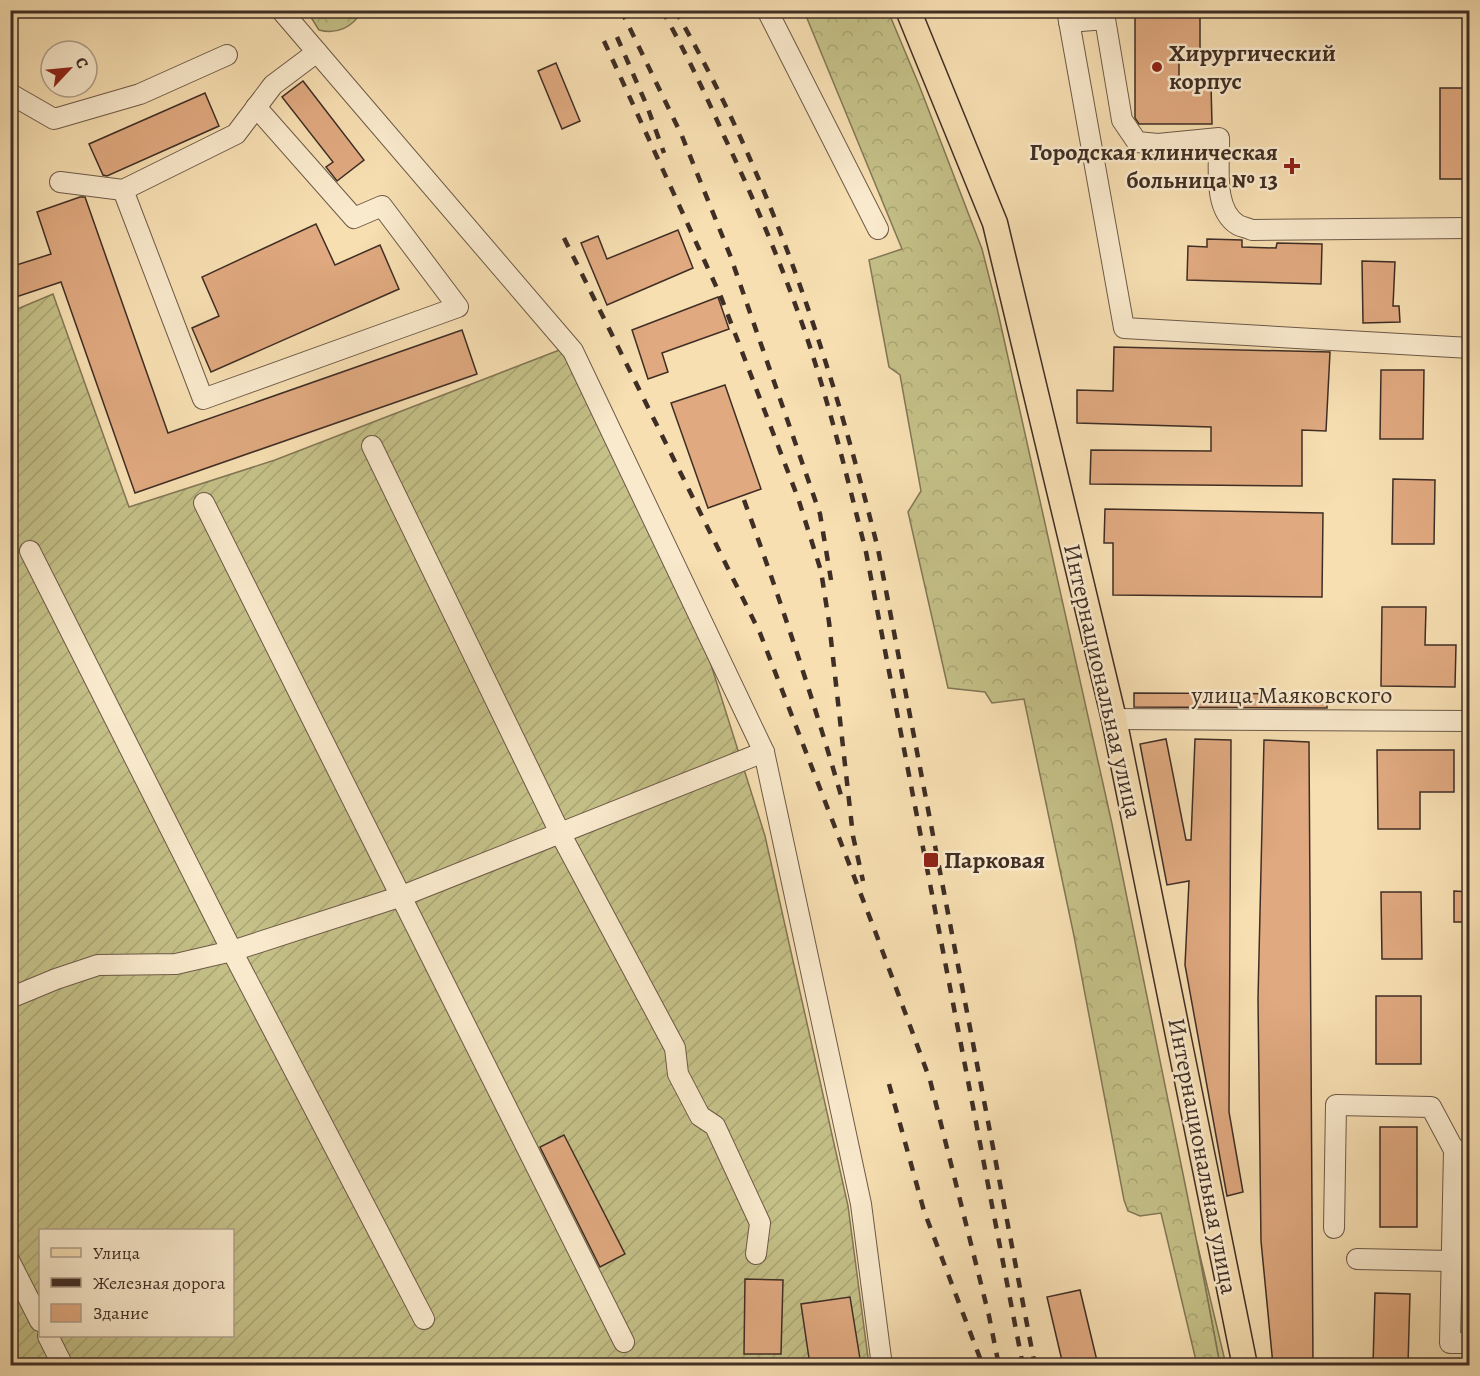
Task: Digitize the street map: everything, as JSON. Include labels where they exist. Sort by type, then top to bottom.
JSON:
[{"type":"main road","name":"Интернациональная улица","points":[[908,10],[995,223],[1114,719],[1245,1365]]},
{"type":"street","points":[[281,10],[573,351],[764,752],[861,1204],[882,1365]]},
{"type":"street","points":[[767,10],[878,229]]},
{"type":"street","points":[[1470,228],[1252,230],[1238,225],[1226,213],[1220,198],[1220,138],[1158,144],[1137,142],[1122,120],[1105,19],[1068,16],[1124,328],[1470,348]]},
{"type":"street","points":[[60,182],[123,190],[236,134],[273,85],[316,52]]},
{"type":"street","points":[[10,96],[14,96],[54,119],[141,94],[226,55]]},
{"type":"street","points":[[123,190],[203,399],[458,308],[381,206],[354,218],[256,107]]},
{"type":"street","points":[[372,446],[560,833],[675,1048],[678,1074],[700,1116],[715,1126],[760,1223],[756,1254]]},
{"type":"street","points":[[204,503],[624,1342]]},
{"type":"street","points":[[30,551],[232,951],[424,1319]]},
{"type":"street","name":"улица Маяковского","points":[[1114,719],[1470,721]]},
{"type":"street","points":[[10,998],[98,965],[176,964],[232,951],[402,896],[764,752]]},
{"type":"street","points":[[1334,1228],[1336,1105],[1431,1107],[1462,1150],[1451,1261],[1450,1342],[1470,1343]]},
{"type":"street","points":[[1357,1260],[1451,1261]]},
{"type":"street","points":[[10,1262],[39,1319]]},
{"type":"street","points":[[49,1337],[63,1365]]},
{"type":"green space","points":[[307,11],[362,11],[344,28],[326,31],[319,30]]},
{"type":"green space","points":[[804,11],[888,11],[982,249],[1112,824],[1220,1365],[1197,1365],[1161,1213],[1140,1216],[1128,1211],[1124,1200],[1074,936],[1024,699],[992,703],[985,692],[948,688],[908,512],[921,491],[900,375],[889,367],[869,260],[902,249]]},
{"type":"green space","points":[[53,294],[129,507],[275,460],[575,344],[690,598],[765,836],[848,1206],[869,1365],[11,1365],[10,312]]},
{"type":"green space","points":[[1197,1243],[1226,1365],[1220,1365]]},
{"type":"building","name":"Хирургический корпус","points":[[1135,11],[1200,11],[1200,49],[1179,49],[1179,85],[1211,85],[1212,124],[1139,124],[1135,118]]},
{"type":"building","points":[[556,63],[580,121],[562,129],[538,71]]},
{"type":"building","points":[[303,81],[364,160],[337,181],[326,167],[333,162],[282,97]]},
{"type":"building","points":[[1440,88],[1470,88],[1470,179],[1440,179]]},
{"type":"building","points":[[205,93],[219,126],[107,176],[103,175],[89,144]]},
{"type":"building","points":[[85,197],[168,433],[462,330],[477,374],[135,493],[61,282],[10,299],[10,267],[51,254],[37,212]]},
{"type":"building","points":[[316,224],[335,265],[380,245],[399,289],[211,372],[192,328],[219,316],[202,277]]},
{"type":"building","points":[[678,230],[693,268],[607,305],[581,243],[598,236],[607,259]]},
{"type":"building","points":[[1207,239],[1242,240],[1242,247],[1276,248],[1277,243],[1322,244],[1321,284],[1187,280],[1188,246],[1207,247]]},
{"type":"building","points":[[1362,261],[1395,262],[1393,306],[1399,306],[1400,322],[1363,323]]},
{"type":"building","points":[[718,297],[729,329],[662,353],[668,372],[648,379],[632,330]]},
{"type":"building","points":[[1114,347],[1330,352],[1326,431],[1302,430],[1302,486],[1090,484],[1091,450],[1211,451],[1211,427],[1077,423],[1077,390],[1113,391]]},
{"type":"building","points":[[1381,370],[1424,370],[1423,439],[1380,439]]},
{"type":"building","points":[[725,385],[761,489],[708,508],[671,403]]},
{"type":"building","points":[[1393,479],[1435,480],[1434,544],[1392,544]]},
{"type":"building","points":[[1105,509],[1323,513],[1322,597],[1113,595],[1113,543],[1104,543]]},
{"type":"building","points":[[1382,607],[1426,607],[1425,645],[1456,645],[1455,687],[1381,686]]},
{"type":"building","points":[[1134,693],[1327,694],[1327,708],[1134,707]]},
{"type":"building","points":[[1166,739],[1186,840],[1191,840],[1195,739],[1231,740],[1229,1112],[1243,1192],[1227,1196],[1185,965],[1189,881],[1167,885],[1140,744]]},
{"type":"building","points":[[1264,740],[1309,742],[1313,1365],[1273,1365],[1261,1241],[1258,999]]},
{"type":"building","points":[[1377,750],[1454,750],[1454,792],[1420,792],[1420,829],[1378,829]]},
{"type":"building","points":[[1454,891],[1470,892],[1470,922],[1454,922]]},
{"type":"building","points":[[1381,892],[1421,892],[1422,959],[1382,959]]},
{"type":"building","points":[[1376,996],[1421,996],[1421,1064],[1376,1064]]},
{"type":"building","points":[[1380,1127],[1417,1127],[1417,1227],[1380,1227]]},
{"type":"building","points":[[564,1135],[625,1254],[600,1267],[540,1147]]},
{"type":"building","points":[[745,1279],[783,1280],[781,1354],[744,1354]]},
{"type":"building","points":[[1080,1290],[1098,1365],[1063,1365],[1047,1297]]},
{"type":"building","points":[[1375,1293],[1410,1294],[1408,1365],[1373,1365]]},
{"type":"building","points":[[850,1297],[861,1365],[810,1365],[801,1304]]},
{"type":"railway","points":[[621,10],[682,136],[730,255],[820,514],[831,580]]},
{"type":"railway","points":[[662,10],[710,104],[776,256],[813,356],[837,440],[866,552],[1023,1366]]},
{"type":"railway","points":[[675,10],[710,74],[769,205],[819,341],[860,479],[878,549],[1035,1366]]},
{"type":"railway","points":[[617,37],[647,106],[664,153]]},
{"type":"railway","points":[[604,41],[721,297],[798,498],[821,571],[829,622],[853,836],[863,881]]},
{"type":"railway","points":[[564,238],[760,633],[875,931],[930,1080],[989,1316],[999,1366]]},
{"type":"railway","points":[[744,500],[796,649],[842,799]]},
{"type":"railway","points":[[889,1084],[924,1211],[983,1366]]},
{"type":"place","name":"Хирургический корпус","points":[[1157,67]]},
{"type":"place","name":"Городская клиническая больница № 13","points":[[1292,166]]},
{"type":"place","name":"Парковая","points":[[931,860]]}]
